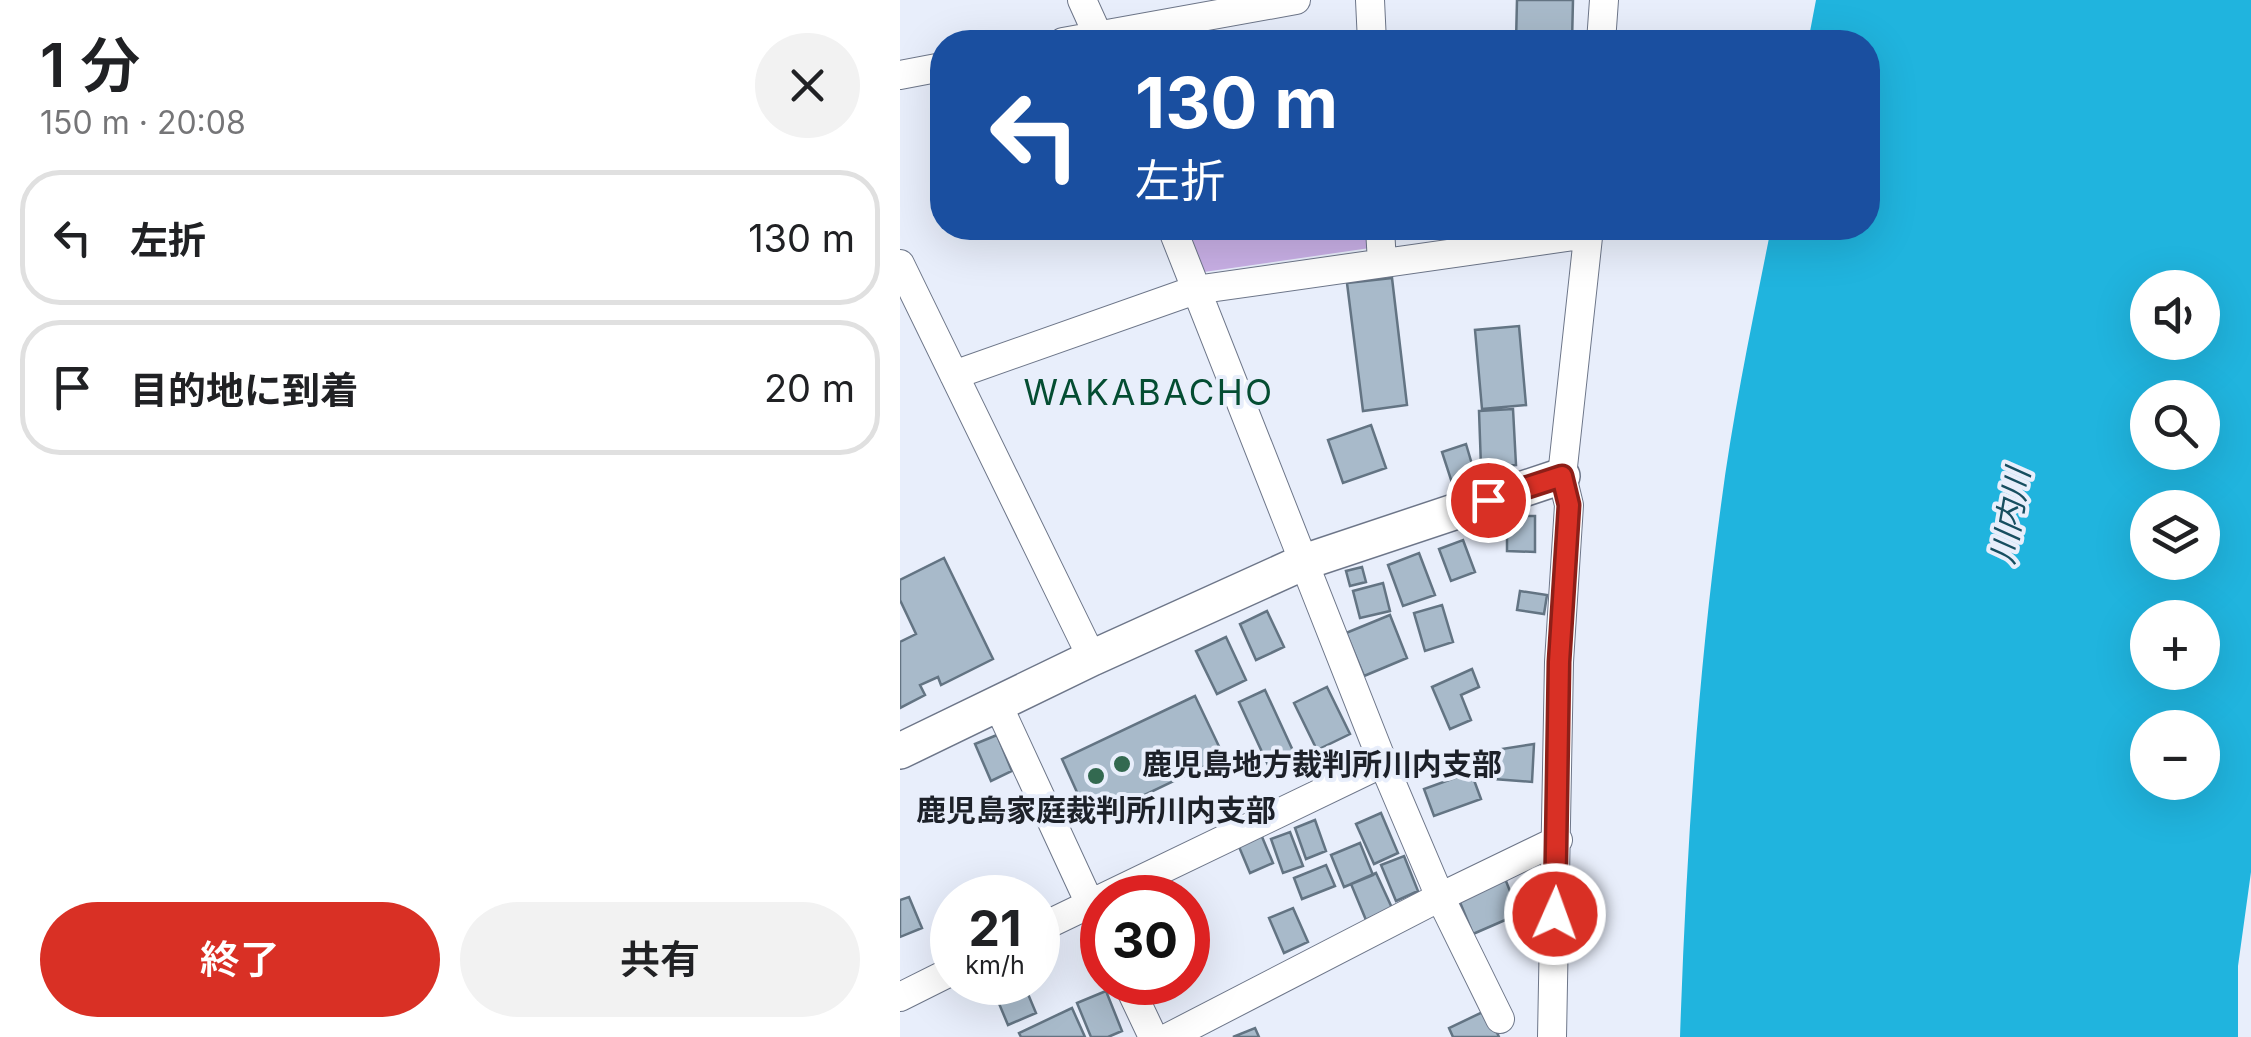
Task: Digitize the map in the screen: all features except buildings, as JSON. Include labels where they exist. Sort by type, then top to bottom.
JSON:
[{"type":"street","points":[[1082,0],[1095,30]]},
{"type":"street","points":[[1144,30],[1296,0]]},
{"type":"street","points":[[1370,0],[1371,30]]},
{"type":"street","points":[[1602,30],[1604,0]]},
{"type":"street","points":[[900,76],[930,70]]},
{"type":"street","points":[[1176,240],[1383,763],[1440,897],[1500,1018]]},
{"type":"street","points":[[1381,240],[1382,263]]},
{"type":"street","points":[[954,375],[1195,290],[1526,240]]},
{"type":"street","points":[[1552,1037],[1559,662],[1569,505],[1562,476],[1587,240]]},
{"type":"street","points":[[900,264],[1092,658]]},
{"type":"street","points":[[900,751],[1304,562],[1562,476]]},
{"type":"street","points":[[998,704],[1080,881]]},
{"type":"street","points":[[1149,875],[1383,763]]},
{"type":"street","points":[[1169,1037],[1558,840]]},
{"type":"street","points":[[900,998],[930,982]]},
{"type":"street","points":[[1139,1005],[1154,1037]]},
{"type":"shaded area","points":[[1191,240],[1370,240],[1370,248],[1204,272]]},
{"type":"water","name":"川内川","points":[[1816,0],[2251,0],[2251,872],[2238,966],[2238,1037],[1680,1037],[1705,638],[1731,435],[1769,240],[1880,240],[1880,30],[1810,30]]},
{"type":"place","name":"鹿児島地方裁判所川内支部","points":[[1122,764]]},
{"type":"place","name":"鹿児島家庭裁判所川内支部","points":[[1096,776]]},
{"type":"district","name":"WAKABACHO","points":[[1149,392]]},
{"type":"route","points":[[1488,500],[1562,476],[1569,505],[1559,662],[1555,914]]}]
